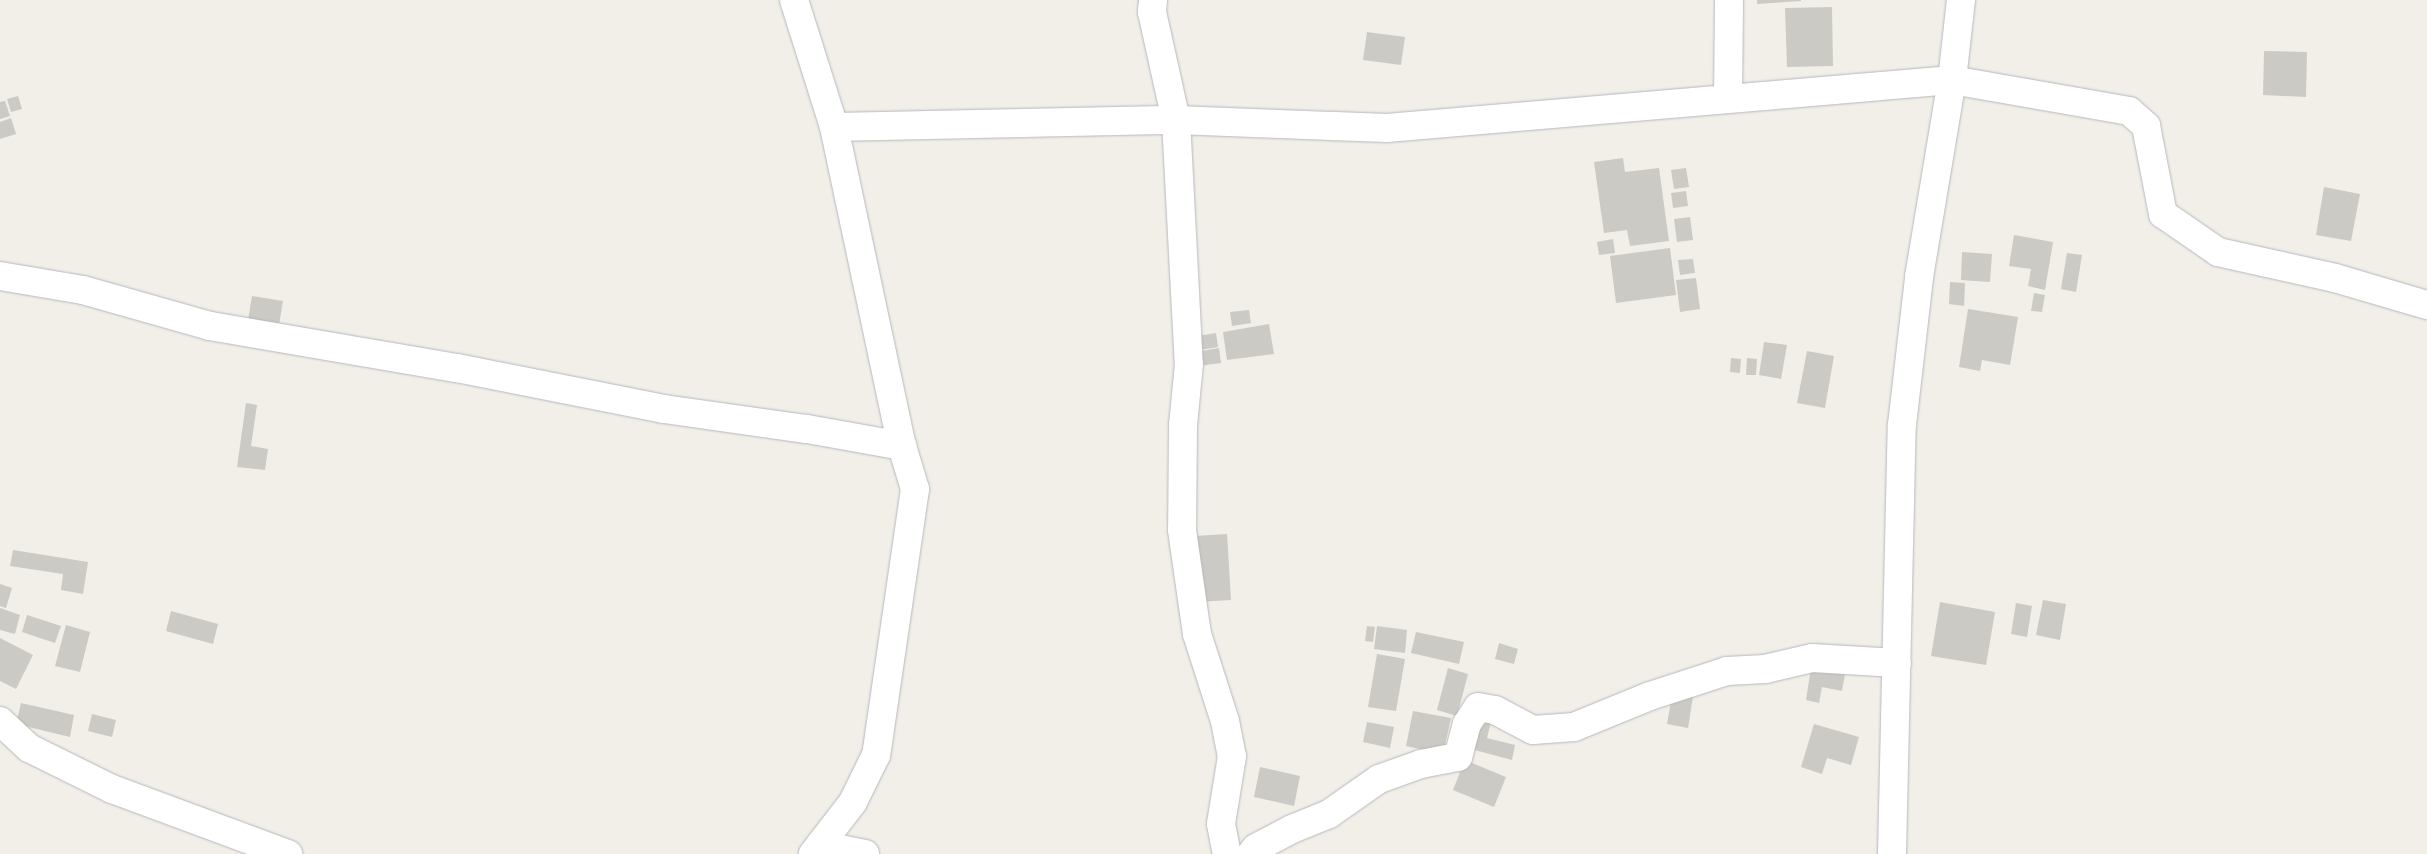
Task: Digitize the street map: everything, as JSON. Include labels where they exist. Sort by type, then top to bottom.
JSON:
[{"type":"street","points":[[794,0],[834,127],[902,446],[916,489],[876,755],[853,802],[816,849]]},
{"type":"street","points":[[1153,0],[1152,12],[1176,120],[1189,364],[1183,425],[1182,530],[1197,634],[1225,721],[1232,756],[1221,824],[1227,854]]},
{"type":"street","points":[[1728,0],[1728,99]]},
{"type":"street","points":[[1892,854],[1902,426],[1920,277],[1952,80],[1961,0]]},
{"type":"street","points":[[834,127],[1176,120],[1386,128],[1952,80],[2129,111],[2146,126],[2163,214],[2218,252],[2335,278],[2427,305]]},
{"type":"street","points":[[0,276],[83,290],[210,326],[457,368],[664,409],[807,429],[902,446]]},
{"type":"street","points":[[1251,854],[1256,848],[1292,829],[1330,814],[1379,779],[1421,764],[1458,757],[1467,724],[1478,707],[1495,710],[1533,730],[1574,727],[1650,696],[1727,671],[1765,669],[1812,658],[1896,663]]},
{"type":"street","points":[[0,721],[30,748],[112,789],[288,854]]},
{"type":"street","points":[[816,849],[864,854]]},
{"type":"building","points":[[1757,0],[1801,0],[1801,1],[1757,4]]},
{"type":"building","points":[[1832,7],[1833,66],[1787,67],[1785,8]]},
{"type":"building","points":[[1367,32],[1405,37],[1401,65],[1363,60]]},
{"type":"building","points":[[2264,51],[2307,52],[2306,97],[2263,95]]},
{"type":"building","points":[[18,96],[22,109],[11,112],[7,99]]},
{"type":"building","points":[[5,101],[10,116],[0,119],[0,102]]},
{"type":"building","points":[[11,118],[16,134],[0,139],[0,122]]},
{"type":"building","points":[[1623,158],[1625,172],[1659,168],[1669,241],[1630,246],[1627,230],[1604,233],[1594,162]]},
{"type":"building","points":[[1686,168],[1689,187],[1674,189],[1671,170]]},
{"type":"building","points":[[2324,187],[2360,194],[2351,241],[2316,235]]},
{"type":"building","points":[[1686,191],[1688,206],[1673,208],[1671,193]]},
{"type":"building","points":[[1690,217],[1693,240],[1677,242],[1674,219]]},
{"type":"building","points":[[2014,235],[2053,242],[2045,290],[2028,286],[2031,269],[2009,266]]},
{"type":"building","points":[[1613,239],[1615,253],[1599,255],[1597,242]]},
{"type":"building","points":[[1670,248],[1676,295],[1616,303],[1610,256]]},
{"type":"building","points":[[1962,252],[1992,254],[1990,282],[1961,280]]},
{"type":"building","points":[[2067,253],[2082,255],[2076,292],[2061,289]]},
{"type":"building","points":[[1693,259],[1695,273],[1680,275],[1678,260]]},
{"type":"building","points":[[1696,278],[1700,309],[1680,312],[1676,280]]},
{"type":"building","points":[[1950,282],[1965,283],[1964,306],[1949,304]]},
{"type":"building","points":[[2034,293],[2045,295],[2042,312],[2031,311]]},
{"type":"building","points":[[252,296],[283,301],[279,325],[248,320]]},
{"type":"building","points":[[1968,309],[2018,317],[2010,365],[1982,360],[1980,371],[1959,367]]},
{"type":"building","points":[[1249,310],[1251,323],[1232,326],[1230,312]]},
{"type":"building","points":[[1269,324],[1274,354],[1227,360],[1223,332]]},
{"type":"building","points":[[1216,333],[1218,347],[1200,350],[1198,336]]},
{"type":"building","points":[[1764,342],[1787,345],[1781,379],[1759,375]]},
{"type":"building","points":[[1219,348],[1221,363],[1198,366],[1196,352]]},
{"type":"building","points":[[1807,351],[1834,356],[1825,408],[1797,403]]},
{"type":"building","points":[[1731,358],[1741,359],[1740,373],[1730,372]]},
{"type":"building","points":[[1747,358],[1757,359],[1756,375],[1746,375]]},
{"type":"building","points":[[246,403],[257,405],[251,446],[268,449],[265,470],[237,467]]},
{"type":"building","points":[[1227,534],[1231,600],[1198,602],[1194,536]]},
{"type":"building","points":[[13,550],[88,562],[83,594],[61,590],[63,574],[10,566]]},
{"type":"building","points":[[0,584],[12,588],[6,608],[0,606]]},
{"type":"building","points":[[2043,600],[2066,604],[2060,640],[2036,635]]},
{"type":"building","points":[[1940,602],[1995,612],[1986,665],[1931,656]]},
{"type":"building","points":[[2016,603],[2032,606],[2027,637],[2011,634]]},
{"type":"building","points":[[0,608],[20,615],[15,634],[0,630]]},
{"type":"building","points":[[171,611],[218,624],[213,644],[166,631]]},
{"type":"building","points":[[27,615],[61,626],[55,643],[22,632]]},
{"type":"building","points":[[66,625],[90,632],[80,672],[55,666]]},
{"type":"building","points":[[1367,626],[1375,627],[1373,642],[1365,641]]},
{"type":"building","points":[[1377,626],[1407,630],[1405,653],[1374,649]]},
{"type":"building","points":[[1416,632],[1464,642],[1459,664],[1411,653]]},
{"type":"building","points":[[0,638],[33,655],[16,689],[0,681]]},
{"type":"building","points":[[1499,643],[1518,649],[1514,664],[1495,659]]},
{"type":"building","points":[[1377,654],[1405,659],[1396,711],[1368,707]]},
{"type":"building","points":[[1448,668],[1468,674],[1457,716],[1437,710]]},
{"type":"building","points":[[1811,668],[1845,674],[1842,691],[1822,687],[1819,703],[1806,700]]},
{"type":"building","points":[[1694,690],[1688,728],[1667,724],[1672,696]]},
{"type":"building","points":[[21,703],[74,715],[70,737],[16,724]]},
{"type":"building","points":[[1413,711],[1451,718],[1443,754],[1406,746]]},
{"type":"building","points":[[92,714],[116,720],[112,737],[88,731]]},
{"type":"building","points":[[1475,717],[1491,722],[1487,738],[1515,745],[1512,760],[1467,748]]},
{"type":"building","points":[[1367,722],[1394,727],[1390,748],[1363,742]]},
{"type":"building","points":[[1814,724],[1859,737],[1851,765],[1827,758],[1822,774],[1801,767]]},
{"type":"building","points":[[1465,760],[1506,777],[1494,807],[1453,790]]},
{"type":"building","points":[[1260,767],[1300,776],[1294,806],[1254,797]]}]
